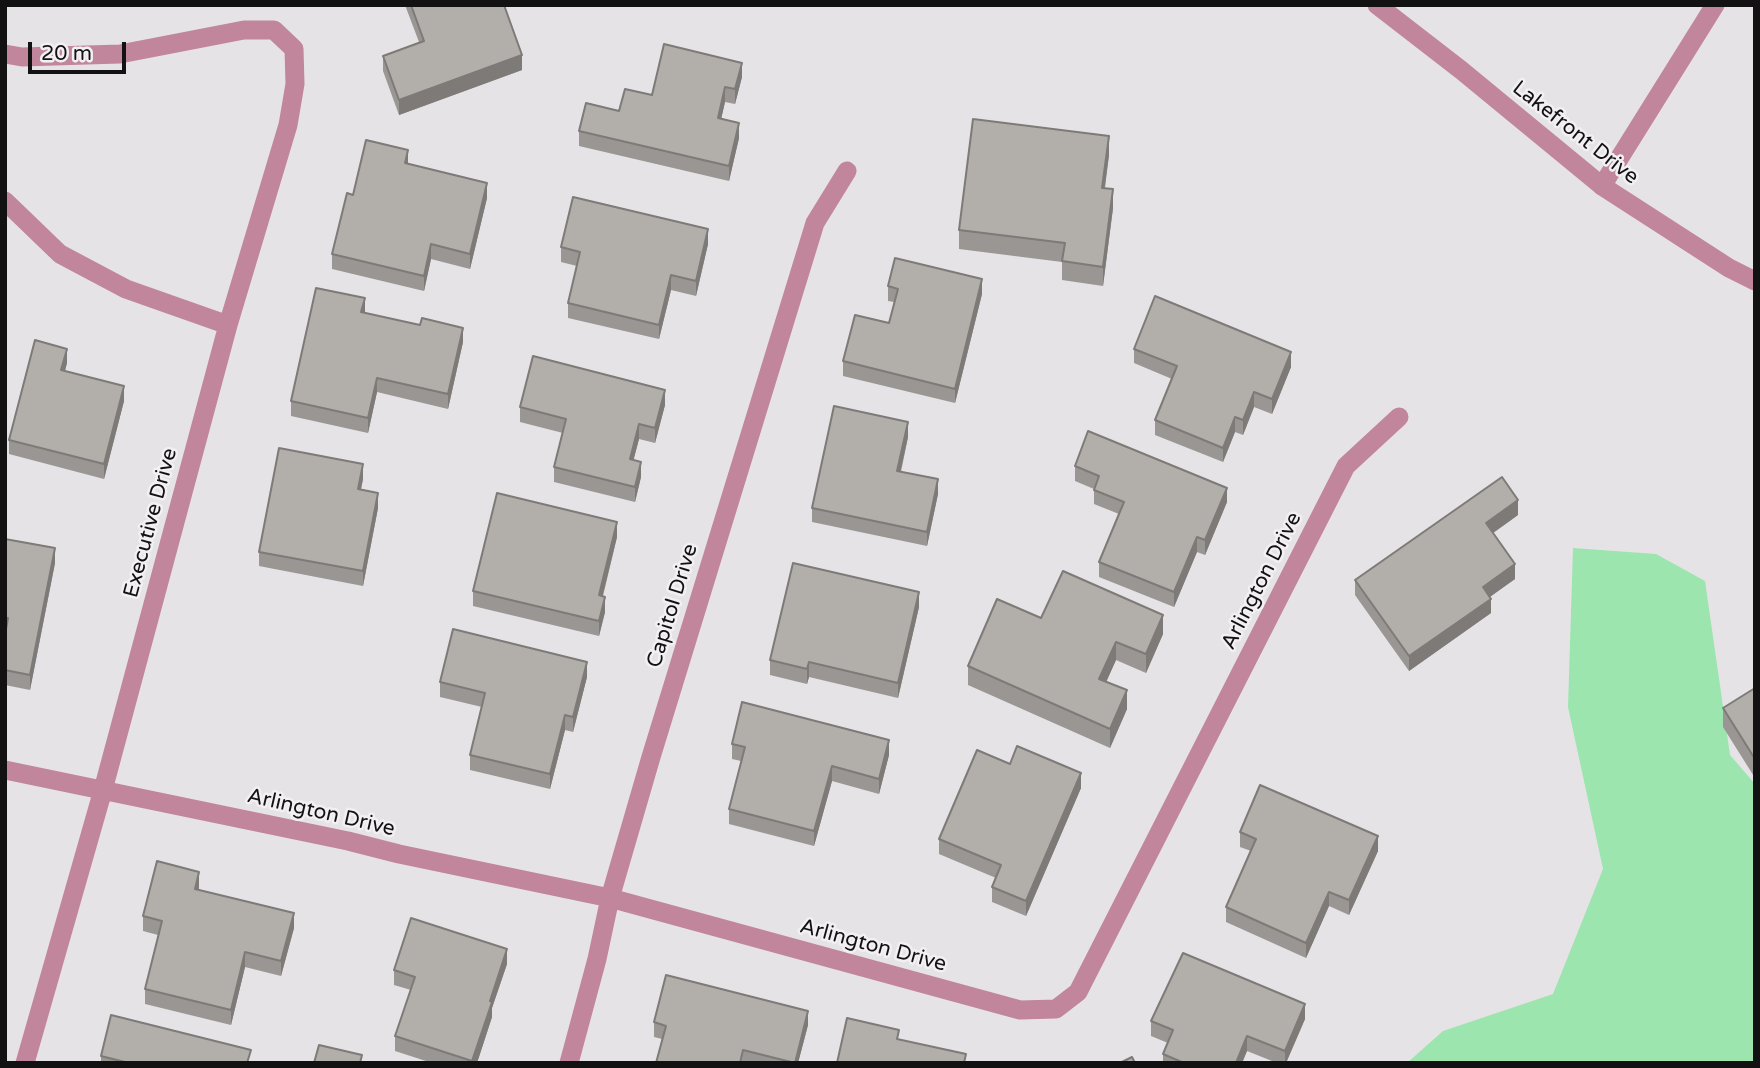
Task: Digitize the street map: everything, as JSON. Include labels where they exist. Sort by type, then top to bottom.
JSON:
[{"type":"street","name":"Lakefront Drive","points":[[1377,5],[1602,186],[1729,268],[1755,281]]},
{"type":"street","points":[[1602,186],[1715,5]]},
{"type":"street","name":"Executive Drive","points":[[5,54],[22,57],[120,54],[244,30],[274,30],[293,49],[295,84],[288,125],[228,325],[103,790],[25,1063]]},
{"type":"street","name":"Capitol Drive","points":[[569,1063],[610,898],[655,743],[815,223],[847,172]]},
{"type":"street","points":[[5,201],[60,254],[126,289],[228,325]]},
{"type":"street","name":"Arlington Drive","points":[[5,770],[610,898],[1020,1010],[1056,1009],[1078,992],[1346,466],[1399,417]]},
{"type":"green space","points":[[1573,548],[1656,554],[1705,581],[1730,755],[1755,784],[1755,1063],[1407,1063],[1443,1031],[1553,994],[1603,869],[1568,707]]},
{"type":"building","points":[[411,5],[504,5],[522,55],[399,100],[383,56],[424,41]]},
{"type":"building","points":[[664,44],[742,63],[735,89],[725,87],[718,118],[739,123],[729,166],[579,131],[586,103],[619,111],[625,89],[652,95]]},
{"type":"building","points":[[973,119],[1109,136],[1102,188],[1113,189],[1103,267],[1062,261],[1065,243],[959,230]]},
{"type":"building","points":[[366,140],[408,150],[405,163],[487,183],[470,254],[431,244],[424,276],[332,254],[347,193],[353,195]]},
{"type":"building","points":[[573,197],[708,229],[696,281],[671,275],[659,325],[568,303],[580,252],[561,247]]},
{"type":"building","points":[[895,258],[982,279],[955,389],[843,361],[855,315],[889,323],[898,289],[888,286]]},
{"type":"building","points":[[316,288],[365,298],[361,312],[420,325],[422,318],[463,328],[448,394],[377,378],[368,418],[291,401]]},
{"type":"building","points":[[1155,296],[1291,352],[1272,399],[1254,392],[1243,420],[1235,417],[1223,448],[1155,420],[1177,366],[1134,349]]},
{"type":"building","points":[[35,340],[67,349],[61,370],[124,386],[104,464],[9,440]]},
{"type":"building","points":[[533,356],[665,390],[655,428],[639,424],[630,459],[641,462],[635,487],[554,467],[566,419],[520,407]]},
{"type":"building","points":[[834,406],[908,422],[897,471],[938,479],[927,532],[812,508]]},
{"type":"building","points":[[1088,431],[1227,488],[1205,540],[1197,537],[1174,592],[1099,562],[1124,502],[1094,490],[1099,476],[1075,466]]},
{"type":"building","points":[[279,448],[363,464],[358,489],[378,493],[363,571],[259,552]]},
{"type":"building","points":[[1502,477],[1518,500],[1486,523],[1515,564],[1483,587],[1491,599],[1409,656],[1355,580]]},
{"type":"building","points":[[497,493],[617,522],[599,595],[605,597],[599,621],[473,591]]},
{"type":"building","points":[[5,539],[55,548],[30,675],[5,670],[8,618],[5,618]]},
{"type":"building","points":[[793,563],[919,592],[898,683],[809,662],[807,669],[770,660]]},
{"type":"building","points":[[1063,571],[1163,615],[1146,654],[1116,642],[1099,679],[1127,690],[1110,729],[968,666],[997,599],[1041,618]]},
{"type":"building","points":[[453,629],[587,662],[573,717],[565,715],[550,774],[470,755],[485,693],[440,682]]},
{"type":"building","points":[[1755,688],[1755,759],[1723,708]]},
{"type":"building","points":[[742,702],[889,740],[879,779],[832,766],[814,831],[729,809],[745,747],[732,744]]},
{"type":"building","points":[[1017,746],[1081,773],[1026,901],[992,887],[1001,865],[939,839],[977,750],[1010,764]]},
{"type":"building","points":[[1260,785],[1378,836],[1349,900],[1329,892],[1306,943],[1226,907],[1256,839],[1240,832]]},
{"type":"building","points":[[157,861],[199,872],[195,889],[294,913],[281,961],[245,952],[231,1010],[145,989],[162,921],[143,916]]},
{"type":"building","points":[[411,918],[507,949],[472,1061],[395,1036],[415,977],[394,970]]},
{"type":"building","points":[[1183,953],[1305,1004],[1285,1051],[1247,1036],[1236,1063],[1184,1063],[1163,1054],[1173,1030],[1151,1021]]},
{"type":"building","points":[[666,975],[808,1011],[795,1063],[743,1050],[740,1063],[656,1063],[666,1026],[654,1022]]},
{"type":"building","points":[[111,1015],[251,1050],[247,1063],[129,1063],[101,1056]]},
{"type":"building","points":[[847,1018],[899,1030],[897,1039],[966,1054],[964,1063],[837,1063]]},
{"type":"building","points":[[319,1045],[362,1055],[360,1063],[314,1063]]},
{"type":"building","points":[[1132,1057],[1135,1063],[1120,1063]]}]
